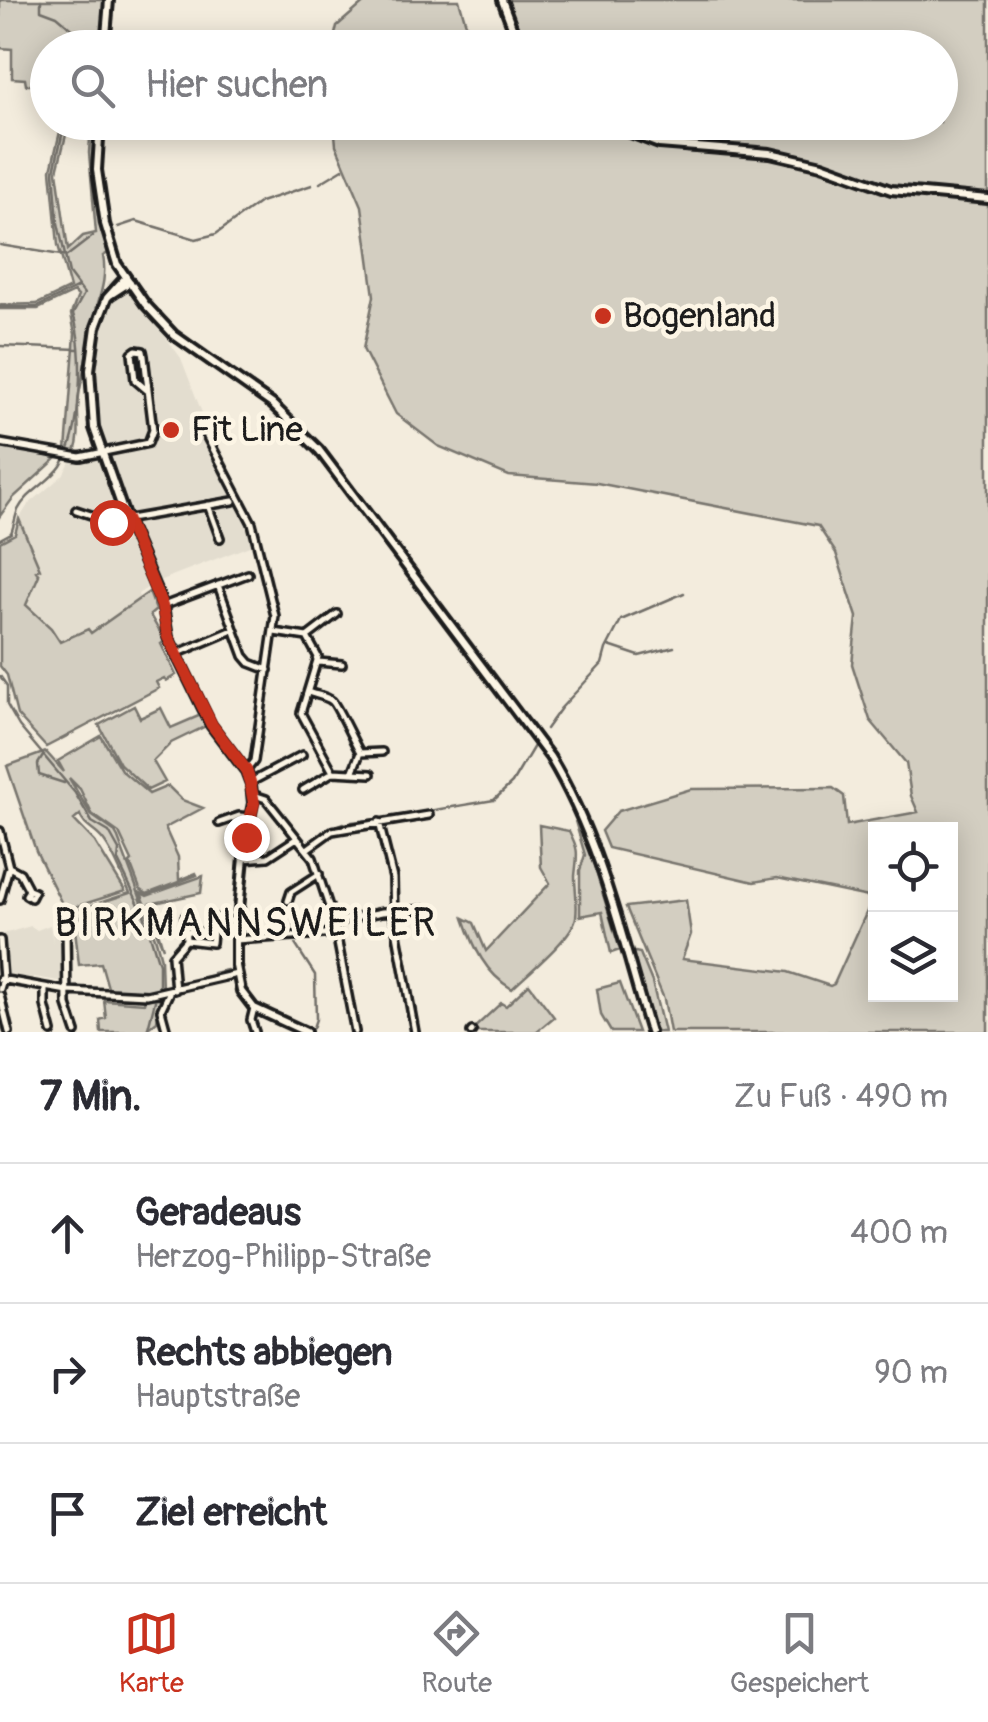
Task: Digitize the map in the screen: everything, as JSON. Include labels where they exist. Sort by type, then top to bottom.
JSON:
[{"type":"street","points":[[106,30],[109,0]]},
{"type":"street","points":[[502,0],[513,30]]},
{"type":"street","points":[[100,140],[99,194],[114,251],[144,304],[174,335],[263,396],[319,450],[550,757],[578,807],[599,860],[650,1032]]},
{"type":"street","points":[[649,140],[770,153],[890,190],[988,200]]},
{"type":"street","points":[[128,280],[107,298],[96,327],[90,401],[100,451],[162,606],[168,637],[212,725],[246,770],[254,795],[243,859],[236,940],[241,991],[254,1008],[286,1028],[306,1032]]},
{"type":"street","points":[[0,443],[80,457],[142,445],[151,440],[154,430],[144,356],[136,350],[132,353],[136,380],[148,391]]},
{"type":"street","points":[[207,436],[252,523],[268,584],[274,632],[254,761],[246,770]]},
{"type":"street","points":[[76,510],[106,521],[233,502]]},
{"type":"street","points":[[208,505],[220,538]]},
{"type":"street","points":[[162,606],[248,574]]},
{"type":"street","points":[[218,585],[232,630],[250,663],[268,670]]},
{"type":"street","points":[[274,632],[307,637],[336,614]]},
{"type":"street","points":[[176,654],[232,630]]},
{"type":"street","points":[[307,637],[318,662],[301,713],[333,772]]},
{"type":"street","points":[[318,662],[342,664]]},
{"type":"street","points":[[307,692],[333,702],[360,753]]},
{"type":"street","points":[[360,753],[382,752]]},
{"type":"street","points":[[352,773],[360,753]]},
{"type":"street","points":[[250,782],[302,755]]},
{"type":"street","points":[[304,790],[333,772],[371,774]]},
{"type":"street","points":[[254,795],[266,799],[308,849],[319,874],[337,933],[355,1032]]},
{"type":"street","points":[[308,849],[332,831],[429,815]]},
{"type":"street","points":[[220,824],[238,816],[250,817]]},
{"type":"street","points":[[379,822],[393,878],[397,940],[415,1032]]},
{"type":"street","points":[[0,831],[9,867],[0,900]]},
{"type":"street","points":[[243,859],[268,857],[297,838]]},
{"type":"street","points":[[9,867],[20,873],[29,890]]},
{"type":"street","points":[[288,901],[291,892],[319,874]]},
{"type":"street","points":[[334,922],[396,910],[432,908]]},
{"type":"street","points":[[167,1032],[161,1010],[169,992],[172,954],[186,940],[185,917]]},
{"type":"street","points":[[186,940],[212,943],[213,921],[238,922]]},
{"type":"street","points":[[66,923],[67,1005],[76,1032]]},
{"type":"street","points":[[187,931],[212,934]]},
{"type":"street","points":[[236,940],[337,933]]},
{"type":"street","points":[[0,940],[0,992],[8,1032]]},
{"type":"street","points":[[2,979],[68,991],[147,995],[237,974]]},
{"type":"street","points":[[46,987],[46,1014],[52,1032]]},
{"type":"street","points":[[254,1008],[251,1020],[255,1032]]},
{"type":"shaded area","points":[[0,0],[105,0],[103,30],[30,30],[30,85],[26,85],[25,79],[12,78],[12,49],[0,48]]},
{"type":"shaded area","points":[[367,0],[459,0],[468,30],[336,30]]},
{"type":"shaded area","points":[[505,0],[988,0],[988,195],[894,187],[799,155],[758,148],[660,140],[958,140],[958,30],[514,30]]},
{"type":"shaded area","points":[[58,140],[65,140],[57,171],[68,250],[83,236],[96,233],[89,153],[90,140],[96,140],[96,190],[110,252],[103,256],[103,283],[78,397],[75,452],[66,451],[75,334],[71,314],[78,296],[74,292],[38,309],[0,309],[0,305],[37,304],[70,288],[58,245],[51,170]]},
{"type":"shaded area","points":[[336,140],[638,140],[679,151],[784,159],[888,193],[988,204],[988,1032],[670,1032],[664,999],[626,907],[686,900],[691,934],[682,959],[788,972],[830,986],[868,909],[868,1002],[958,1002],[958,822],[868,822],[868,897],[777,878],[754,882],[608,848],[601,831],[618,811],[691,789],[833,788],[844,796],[847,825],[918,812],[906,763],[870,720],[852,664],[857,617],[836,553],[818,526],[597,483],[509,476],[438,446],[396,414],[363,349],[374,296],[362,206]]},
{"type":"shaded area","points":[[120,276],[181,358],[210,434],[254,519],[260,542],[156,582],[138,594],[140,599],[90,633],[60,642],[26,605],[36,571],[19,519],[28,505],[63,475],[71,460],[93,450],[88,368],[93,324],[107,282]]},
{"type":"shaded area","points":[[0,446],[57,458],[13,498],[0,516]]},
{"type":"shaded area","points":[[19,519],[40,569],[36,571],[39,575],[26,605],[60,642],[88,629],[91,633],[149,592],[156,610],[150,615],[165,641],[161,644],[176,675],[156,682],[159,688],[46,747],[17,715],[7,675],[0,666],[0,542],[15,534]]},
{"type":"shaded area","points":[[134,706],[140,718],[161,708],[171,728],[201,715],[206,726],[171,743],[153,761],[165,782],[148,790],[120,764],[99,725]]},
{"type":"shaded area","points":[[101,736],[121,770],[149,794],[168,786],[182,800],[203,808],[165,828],[178,857],[179,880],[197,875],[147,894],[140,889],[119,833],[92,814],[80,789],[69,778],[91,815],[118,838],[156,940],[162,990],[109,991],[101,963],[79,965],[75,929],[82,928],[80,914],[65,914],[130,893],[107,846],[80,815],[74,820],[95,842],[125,891],[65,910],[36,851],[7,766],[46,752],[64,772],[58,761]]},
{"type":"shaded area","points":[[575,821],[590,852],[620,950],[611,953],[602,912],[580,916],[580,870],[585,855]]},
{"type":"shaded area","points":[[539,825],[569,831],[575,844],[576,917],[559,944],[512,989],[482,959],[464,918],[474,923],[486,951],[550,883],[541,867]]},
{"type":"shaded area","points":[[203,876],[201,893],[150,904],[163,948],[141,893],[147,896]]},
{"type":"shaded area","points":[[50,925],[53,943],[52,934],[62,932],[65,982],[34,977],[33,982],[8,976],[3,934]]},
{"type":"shaded area","points":[[640,953],[652,982],[664,1032],[652,1032],[629,954]]},
{"type":"shaded area","points":[[620,983],[638,1032],[611,1032],[601,1015],[597,989]]},
{"type":"shaded area","points":[[529,984],[554,1017],[536,1032],[470,1032],[501,1003],[506,1006]]},
{"type":"shaded area","points":[[160,998],[157,1021],[148,1028],[149,1032],[101,1032],[100,1020],[106,1018],[104,1000],[144,1003],[145,999]]},
{"type":"waterway","points":[[41,0],[41,10],[57,16],[73,30]]},
{"type":"waterway","points":[[0,539],[11,533],[22,504],[61,466],[77,413],[80,369],[73,314],[84,294],[69,274],[58,223],[54,171],[61,140]]},
{"type":"waterway","points":[[320,183],[343,169]]},
{"type":"waterway","points":[[118,227],[136,221],[196,239],[216,234],[260,202],[312,185]]},
{"type":"waterway","points":[[0,245],[67,256],[93,236]]},
{"type":"waterway","points":[[0,307],[37,307],[78,287]]},
{"type":"waterway","points":[[0,346],[78,349]]},
{"type":"waterway","points":[[546,729],[602,664],[621,620],[684,593]]},
{"type":"waterway","points":[[609,646],[639,656],[674,647]]},
{"type":"waterway","points":[[0,676],[7,686],[7,705],[19,726],[75,793],[92,822],[109,832],[119,850],[118,861],[144,915],[159,964],[159,985],[147,1032]]},
{"type":"waterway","points":[[393,817],[494,800],[512,783],[534,746]]},
{"type":"waterway","points":[[43,756],[38,764],[39,775],[64,783]]},
{"type":"waterway","points":[[352,822],[388,818]]},
{"type":"waterway","points":[[322,832],[344,823]]},
{"type":"waterway","points":[[295,893],[291,907],[296,931]]},
{"type":"waterway","points":[[295,944],[315,975],[313,1028]]},
{"type":"waterway","points":[[213,973],[227,970]]},
{"type":"place","name":"Bogenland","points":[[603,316]]},
{"type":"place","name":"Fit Line","points":[[171,430]]},
{"type":"district","name":"BIRKMANNSWEILER","points":[[246,923]]},
{"type":"route","points":[[112,522],[126,519],[162,606],[168,637],[212,725],[246,770],[254,795],[246,837]]}]
